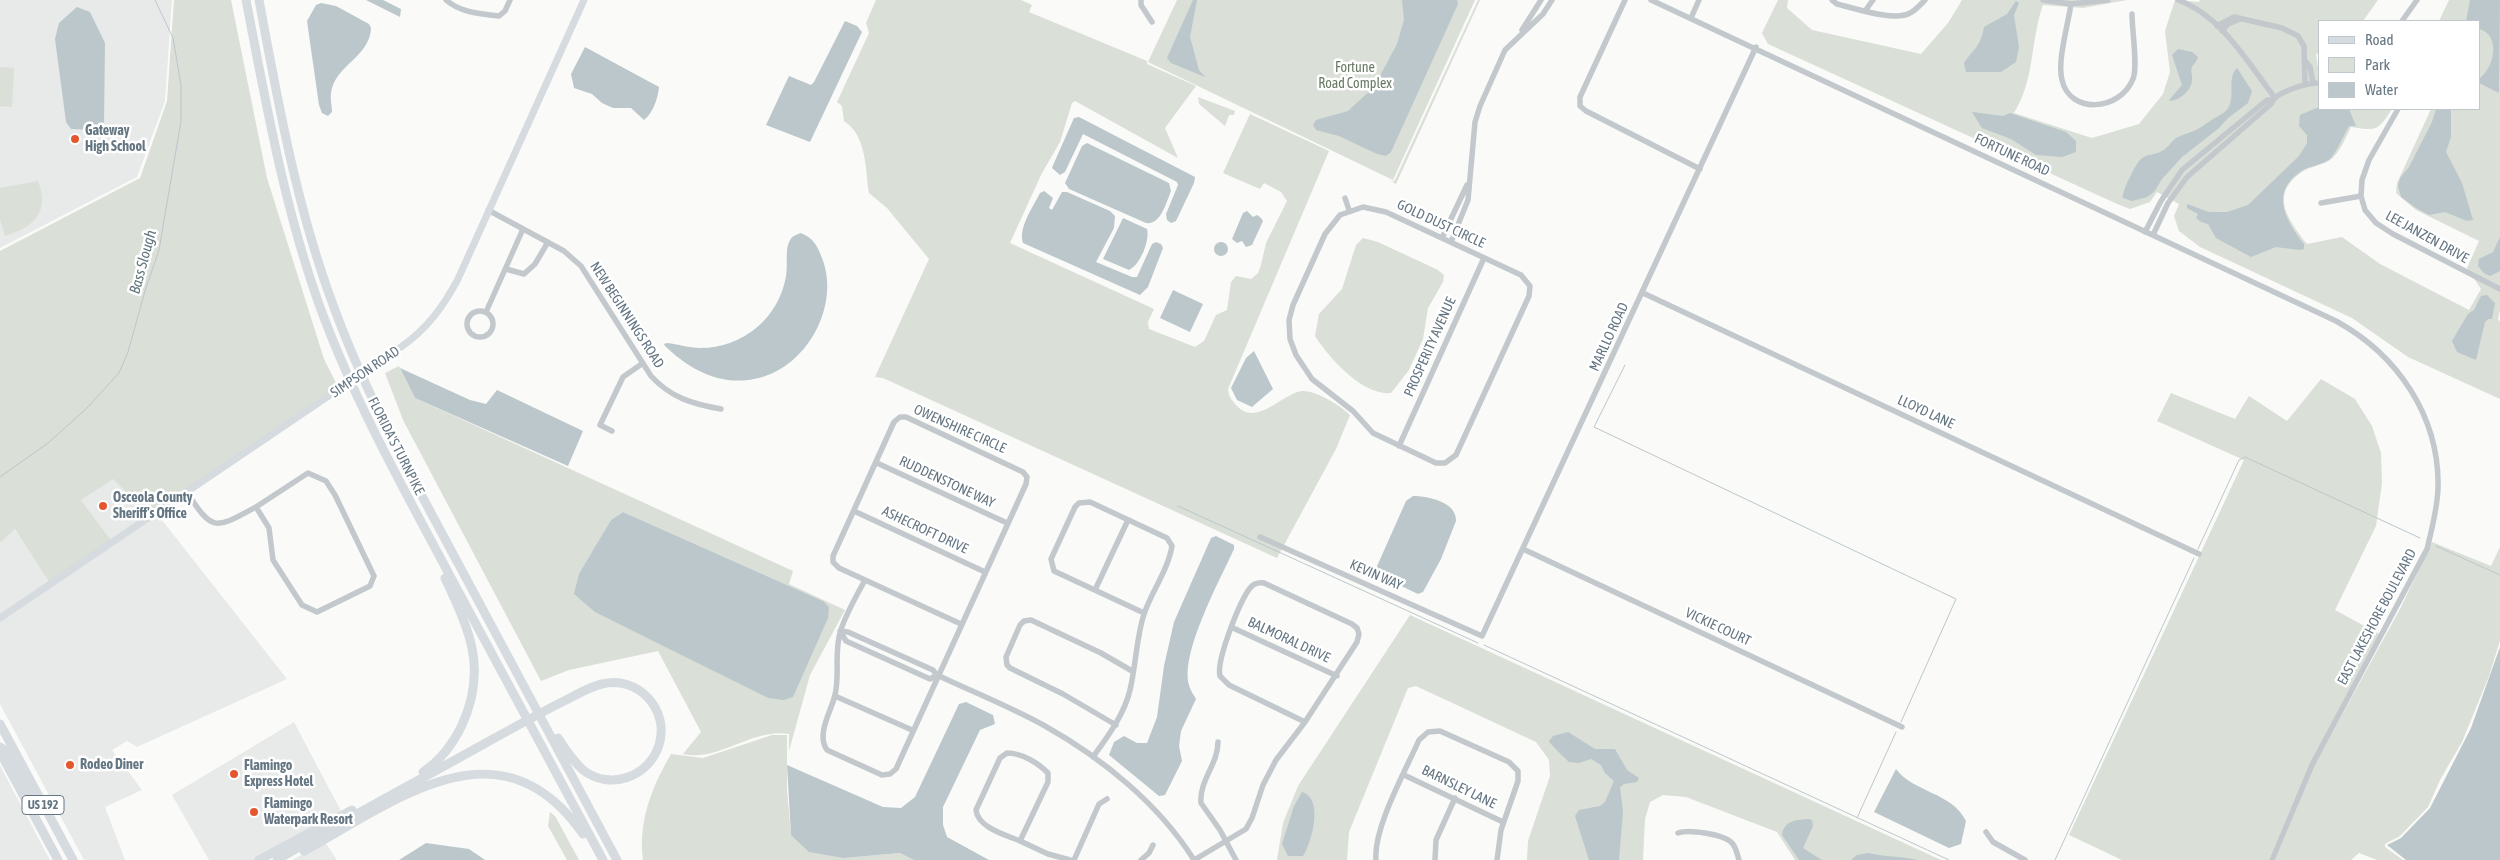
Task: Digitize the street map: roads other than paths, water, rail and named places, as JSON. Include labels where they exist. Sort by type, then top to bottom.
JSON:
[{"type":"highway","name":"FLORIDA'S TURNPIKE","points":[[246,0],[278,166],[304,259],[320,306],[355,393],[421,522],[602,860]]},
{"type":"highway","name":"FLORIDA'S TURNPIKE","points":[[259,0],[293,172],[316,255],[332,302],[367,388],[389,434],[617,860]]},
{"type":"highway","points":[[259,860],[420,774],[441,758],[457,734],[474,692],[475,663],[473,648],[464,618],[421,522]]},
{"type":"highway","points":[[277,860],[517,726],[552,707],[603,683],[617,682],[630,686],[644,693],[653,703],[659,715],[662,728],[657,752],[649,764],[630,778],[617,780],[595,777],[574,761],[523,685]]},
{"type":"highway","name":"US 192","points":[[0,724],[73,860]]},
{"type":"highway","points":[[0,747],[9,754],[28,790],[49,815]]},
{"type":"highway","name":"US 192","points":[[0,752],[58,860]]},
{"type":"highway","points":[[286,860],[420,788],[458,775],[477,773],[512,778],[547,794],[574,820],[598,860]]},
{"type":"main road","name":"SIMPSON ROAD","points":[[0,618],[186,491],[372,368],[418,335],[432,320],[458,279],[584,0]]},
{"type":"street","points":[[446,0],[462,10],[475,14],[500,16],[505,11],[510,0]]},
{"type":"street","points":[[1141,0],[1141,5],[1152,22]]},
{"type":"street","points":[[1451,242],[1468,200],[1468,183],[1477,113],[1506,50],[1516,38],[1540,0]]},
{"type":"street","points":[[1516,38],[1535,23],[1551,0]]},
{"type":"street","points":[[1625,0],[1580,97],[1580,106],[1586,111],[1700,168]]},
{"type":"street","name":"FORTUNE ROAD","points":[[1651,0],[2360,334]]},
{"type":"street","points":[[1691,18],[1699,0]]},
{"type":"street","points":[[1832,0],[1836,4],[1897,16],[1910,14],[1925,0]]},
{"type":"street","points":[[1865,11],[1873,0]]},
{"type":"street","points":[[2043,0],[2071,4],[2108,0]]},
{"type":"street","points":[[2178,0],[2205,14],[2222,31],[2274,99]]},
{"type":"street","points":[[2403,20],[2417,0]]},
{"type":"street","points":[[2071,4],[2061,67],[2062,82],[2069,93],[2082,103],[2094,106],[2116,100],[2133,80],[2136,68],[2132,41],[2132,14]]},
{"type":"street","points":[[2217,26],[2228,18],[2250,19],[2282,28],[2298,36],[2304,46],[2306,62],[2305,85]]},
{"type":"street","points":[[2222,31],[2228,24],[2240,19]]},
{"type":"street","name":"MARLLO ROAD","points":[[1482,636],[1644,293],[1756,48]]},
{"type":"street","points":[[2145,232],[2160,202],[2182,170],[2267,100],[2274,99],[2305,85],[2316,83],[2306,62]]},
{"type":"street","points":[[2153,236],[2167,206],[2187,177],[2271,104],[2274,99]]},
{"type":"street","points":[[2321,203],[2361,196],[2362,180],[2369,160],[2397,110]]},
{"type":"street","points":[[2215,142],[2220,148]]},
{"type":"street","points":[[1442,238],[1468,183]]},
{"type":"street","name":"LEE JANZEN DRIVE","points":[[2361,196],[2365,210],[2382,227],[2500,289]]},
{"type":"street","points":[[1345,198],[1349,210]]},
{"type":"street","points":[[2160,202],[2167,206]]},
{"type":"street","name":"GOLD DUST CIRCLE","points":[[1363,207],[1379,210],[1442,238],[1521,275],[1528,282],[1530,291],[1454,459],[1445,464],[1436,462],[1373,433],[1353,411],[1312,379],[1296,355],[1290,339],[1289,320],[1292,305],[1325,234],[1334,220],[1349,210],[1363,207]]},
{"type":"street","name":"NEW BEGINNINGS ROAD","points":[[488,210],[564,251],[581,266],[643,363],[660,386],[673,395],[695,404],[721,409]]},
{"type":"street","points":[[486,312],[523,229]]},
{"type":"street","points":[[506,269],[524,274],[530,270],[548,242]]},
{"type":"street","name":"PROSPERITY AVENUE","points":[[1399,446],[1484,258]]},
{"type":"street","name":"LLOYD LANE","points":[[1644,293],[2199,554]]},
{"type":"street","points":[[477,311],[486,312],[494,322],[492,330],[482,338],[474,336],[468,329],[470,316],[477,311]]},
{"type":"street","name":"EAST LAKESHORE BOULEVARD","points":[[2272,860],[2312,765],[2427,549],[2436,514],[2438,488],[2437,461],[2430,430],[2416,397],[2397,370],[2360,334]]},
{"type":"street","points":[[612,431],[600,425],[623,377],[643,363]]},
{"type":"street","name":"OWENSHIRE CIRCLE","points":[[835,696],[822,737],[824,745],[828,750],[882,775],[890,774],[896,769],[912,730],[1026,484],[1027,477],[1023,472],[924,426],[900,417],[894,422],[877,463],[833,556],[833,562],[839,568],[961,624]]},
{"type":"street","name":"RUDDENSTONE WAY","points":[[877,463],[1008,523]]},
{"type":"street","points":[[186,491],[204,518],[214,524],[225,523],[256,507],[308,473],[326,481],[335,494],[372,570],[373,582],[370,586],[324,610],[317,612],[302,605],[273,560],[269,528],[256,507]]},
{"type":"street","points":[[1093,757],[1116,725],[1130,690],[1137,639],[1144,614],[1172,546],[1167,538],[1090,502],[1079,503],[1075,507],[1051,559],[1054,571],[1144,614]]},
{"type":"street","name":"ASHECROFT DRIVE","points":[[854,511],[985,572]]},
{"type":"street","points":[[1095,590],[1128,520]]},
{"type":"street","name":"KEVIN WAY","points":[[1260,537],[1482,636]]},
{"type":"street","name":"VICKIE COURT","points":[[1523,550],[1902,728]]},
{"type":"street","points":[[865,580],[840,631],[836,649],[838,676],[835,696],[912,730]]},
{"type":"street","points":[[840,631],[848,632],[933,670],[937,676],[1044,726],[1093,757],[1156,810],[1178,834],[1194,860],[1246,829],[1252,818],[1263,785],[1276,760],[1306,722],[1337,676],[1360,634],[1357,628],[1264,583],[1258,582],[1250,588],[1231,627],[1222,651],[1219,671],[1223,680],[1306,722]]},
{"type":"street","points":[[1116,725],[1063,694],[1010,668],[1006,665],[1006,657],[1020,625],[1024,621],[1031,620],[1101,653],[1132,671]]},
{"type":"street","name":"BALMORAL DRIVE","points":[[1231,627],[1337,676]]},
{"type":"street","points":[[840,631],[846,641],[884,659],[930,680],[937,676]]},
{"type":"street","points":[[884,659],[888,650]]},
{"type":"street","points":[[1376,860],[1379,837],[1419,740],[1428,732],[1440,731],[1509,762],[1518,771],[1518,781],[1503,822],[1497,860]]},
{"type":"street","points":[[1218,742],[1218,753],[1202,790],[1201,803],[1236,860]]},
{"type":"street","points":[[1020,841],[1048,782],[1048,773],[1042,767],[1016,753],[1007,753],[1000,758],[976,810],[977,817],[981,823],[1048,854],[1072,860],[1099,804],[1107,799]]},
{"type":"street","name":"BARNSLEY LANE","points":[[1404,775],[1503,822]]},
{"type":"street","points":[[1435,860],[1436,840],[1455,798]]},
{"type":"street","points":[[1678,833],[1686,830],[1725,838],[1734,846],[1738,860]]},
{"type":"street","points":[[1986,832],[1993,842],[2024,860]]},
{"type":"street","points":[[1141,860],[1149,853],[1153,845]]},
{"type":"water","points":[[366,0],[383,0],[401,9],[400,17]]},
{"type":"water","points":[[1193,0],[1197,0],[1190,37],[1199,70],[1205,77],[1171,63],[1167,58]]},
{"type":"water","points":[[1402,0],[1457,0],[1458,4],[1391,152],[1386,156],[1377,154],[1339,136],[1316,130],[1313,125],[1316,120],[1348,111],[1374,87],[1397,44],[1404,20]]},
{"type":"water","points":[[2470,0],[2500,0],[2499,93],[2480,84],[2480,78],[2485,73],[2492,59],[2493,44],[2490,37],[2486,32],[2480,29],[2480,20],[2466,20]]},
{"type":"water","points":[[2016,1],[2019,3],[2014,15],[2019,47],[2016,62],[2001,72],[1966,72],[1964,63],[1979,44],[1984,27],[2007,14]]},
{"type":"water","points":[[321,3],[336,6],[369,24],[371,28],[365,46],[334,83],[331,95],[332,112],[328,116],[322,113],[319,105],[307,21],[316,5]]},
{"type":"water","points":[[77,7],[90,12],[105,43],[104,122],[99,130],[71,129],[66,122],[55,39],[59,23]]},
{"type":"water","points":[[845,21],[857,26],[862,32],[810,142],[766,125],[789,76],[811,85],[814,82]]},
{"type":"water","points":[[585,47],[659,87],[654,105],[644,120],[631,108],[613,108],[602,103],[592,94],[574,88],[571,74]]},
{"type":"water","points":[[2178,49],[2192,52],[2198,57],[2191,69],[2190,88],[2181,97],[2169,101],[2182,85],[2172,55]]},
{"type":"water","points":[[2237,68],[2252,91],[2248,103],[2182,157],[2162,179],[2154,192],[2147,197],[2132,201],[2123,198],[2129,178],[2141,159],[2162,151],[2176,138],[2198,129],[2226,111],[2230,105],[2233,73]]},
{"type":"water","points":[[2318,107],[2318,110],[2349,110],[2356,126],[2349,126],[2330,159],[2301,171],[2285,188],[2283,198],[2287,217],[2304,244],[2304,249],[2276,247],[2251,257],[2216,238],[2208,224],[2196,218],[2198,214],[2187,208],[2187,204],[2209,212],[2227,212],[2248,205],[2299,156],[2307,143],[2307,135],[2299,126],[2300,115]]},
{"type":"water","points":[[2436,110],[2451,110],[2451,137],[2446,152],[2462,183],[2473,220],[2467,221],[2445,212],[2429,215],[2401,197],[2398,186],[2400,178],[2409,167],[2432,122]]},
{"type":"water","points":[[1972,112],[2003,116],[2010,113],[2066,132],[2076,141],[2076,152],[2062,157],[2036,155],[2011,139],[1982,128]]},
{"type":"water","points":[[1079,117],[1195,177],[1176,221],[1171,223],[1167,220],[1166,214],[1178,185],[1177,182],[1083,134],[1065,172],[1060,175],[1052,168],[1074,118]]},
{"type":"water","points":[[1087,143],[1169,183],[1171,191],[1156,221],[1146,223],[1069,189],[1065,183],[1082,146]]},
{"type":"water","points":[[1044,191],[1053,198],[1049,208],[1052,210],[1062,192],[1067,192],[1110,211],[1115,216],[1114,228],[1096,262],[1132,277],[1137,277],[1152,244],[1156,242],[1161,244],[1163,248],[1148,287],[1140,295],[1023,243],[1024,224],[1040,193]]},
{"type":"water","points":[[1247,211],[1253,217],[1257,215],[1263,221],[1252,245],[1246,247],[1242,241],[1237,243],[1232,239],[1243,213]]},
{"type":"water","points":[[1123,218],[1147,229],[1148,234],[1146,246],[1140,258],[1129,270],[1103,259]]},
{"type":"water","points":[[801,233],[812,240],[820,253],[827,277],[827,296],[823,315],[815,333],[789,363],[773,373],[754,379],[729,380],[705,374],[684,362],[665,346],[664,344],[667,343],[696,348],[716,347],[731,343],[756,328],[776,305],[786,276],[789,242],[791,238]]},
{"type":"water","points":[[2500,237],[2500,271],[2490,276],[2484,273],[2478,266],[2479,259],[2493,252]]},
{"type":"water","points":[[1218,242],[1224,242],[1228,249],[1224,256],[1218,256],[1214,252],[1214,246]]},
{"type":"water","points":[[1173,290],[1203,304],[1190,332],[1160,318]]},
{"type":"water","points":[[2487,295],[2495,303],[2492,319],[2488,319],[2485,322],[2476,360],[2457,352],[2452,341],[2468,314],[2474,310],[2481,296]]},
{"type":"water","points":[[1254,351],[1273,389],[1252,407],[1237,400],[1231,388],[1246,358]]},
{"type":"water","points":[[400,368],[470,400],[486,404],[497,390],[583,431],[568,466],[415,398]]},
{"type":"water","points":[[1413,496],[1426,497],[1447,505],[1455,514],[1456,521],[1441,559],[1423,592],[1418,594],[1374,573],[1406,501]]},
{"type":"water","points":[[623,512],[823,601],[829,607],[828,618],[793,697],[784,700],[768,698],[595,612],[574,594],[579,574],[611,520]]},
{"type":"water","points":[[1216,536],[1234,545],[1234,549],[1211,597],[1190,655],[1189,685],[1196,699],[1181,731],[1179,746],[1182,761],[1165,795],[1159,796],[1109,755],[1114,742],[1124,736],[1137,743],[1147,743],[1157,717],[1164,666],[1174,622],[1211,538]]},
{"type":"water","points":[[2500,647],[2500,860],[2406,860],[2387,845],[2401,838],[2430,808],[2471,728]]},
{"type":"water","points":[[966,702],[993,715],[995,724],[980,730],[943,807],[943,825],[947,837],[989,860],[914,860],[900,853],[844,858],[809,852],[791,835],[787,765],[883,807],[901,808],[915,797],[959,704]]},
{"type":"water","points":[[1568,732],[1595,749],[1615,749],[1627,770],[1639,778],[1637,782],[1624,784],[1620,787],[1623,811],[1619,860],[1589,860],[1575,816],[1579,810],[1600,806],[1605,802],[1614,781],[1605,773],[1601,765],[1591,759],[1579,763],[1569,762],[1549,741],[1553,736]]},
{"type":"water","points":[[1896,769],[1913,783],[1942,798],[1960,811],[1966,821],[1961,844],[1949,848],[1874,812]]},
{"type":"water","points":[[1302,792],[1309,796],[1313,803],[1314,821],[1310,841],[1303,856],[1288,856],[1282,844],[1294,806]]},
{"type":"water","points":[[1812,820],[1813,826],[1803,848],[1822,860],[1799,860],[1782,835],[1785,827],[1791,822]]},
{"type":"water","points":[[426,843],[469,849],[485,860],[399,860]]},
{"type":"water","points":[[1868,853],[1917,860],[1851,860],[1857,855]]},
{"type":"waterway","name":"Bass Slough","points":[[0,477],[48,443],[87,408],[119,373],[128,352],[159,250],[181,121],[181,85],[173,38],[155,0]]},
{"type":"waterway","points":[[1625,365],[1594,427],[1956,599],[1901,722]]},
{"type":"waterway","points":[[2198,549],[2239,460],[2245,457],[2420,538]]},
{"type":"waterway","points":[[1178,506],[1478,643]]},
{"type":"waterway","points":[[2436,546],[2500,575]]},
{"type":"waterway","points":[[2055,860],[2194,558]]},
{"type":"waterway","points":[[1484,645],[1949,860]]},
{"type":"waterway","points":[[1857,818],[1896,732]]},
{"type":"place","name":"Gateway High School","points":[[75,139]]},
{"type":"place","name":"Osceola County Sheriff's Office","points":[[103,506]]},
{"type":"place","name":"Rodeo Diner","points":[[70,765]]},
{"type":"place","name":"Flamingo Express Hotel","points":[[234,774]]},
{"type":"place","name":"Flamingo Waterpark Resort","points":[[254,812]]},
{"type":"park label","name":"Fortune Road Complex","points":[[1355,76]]}]
